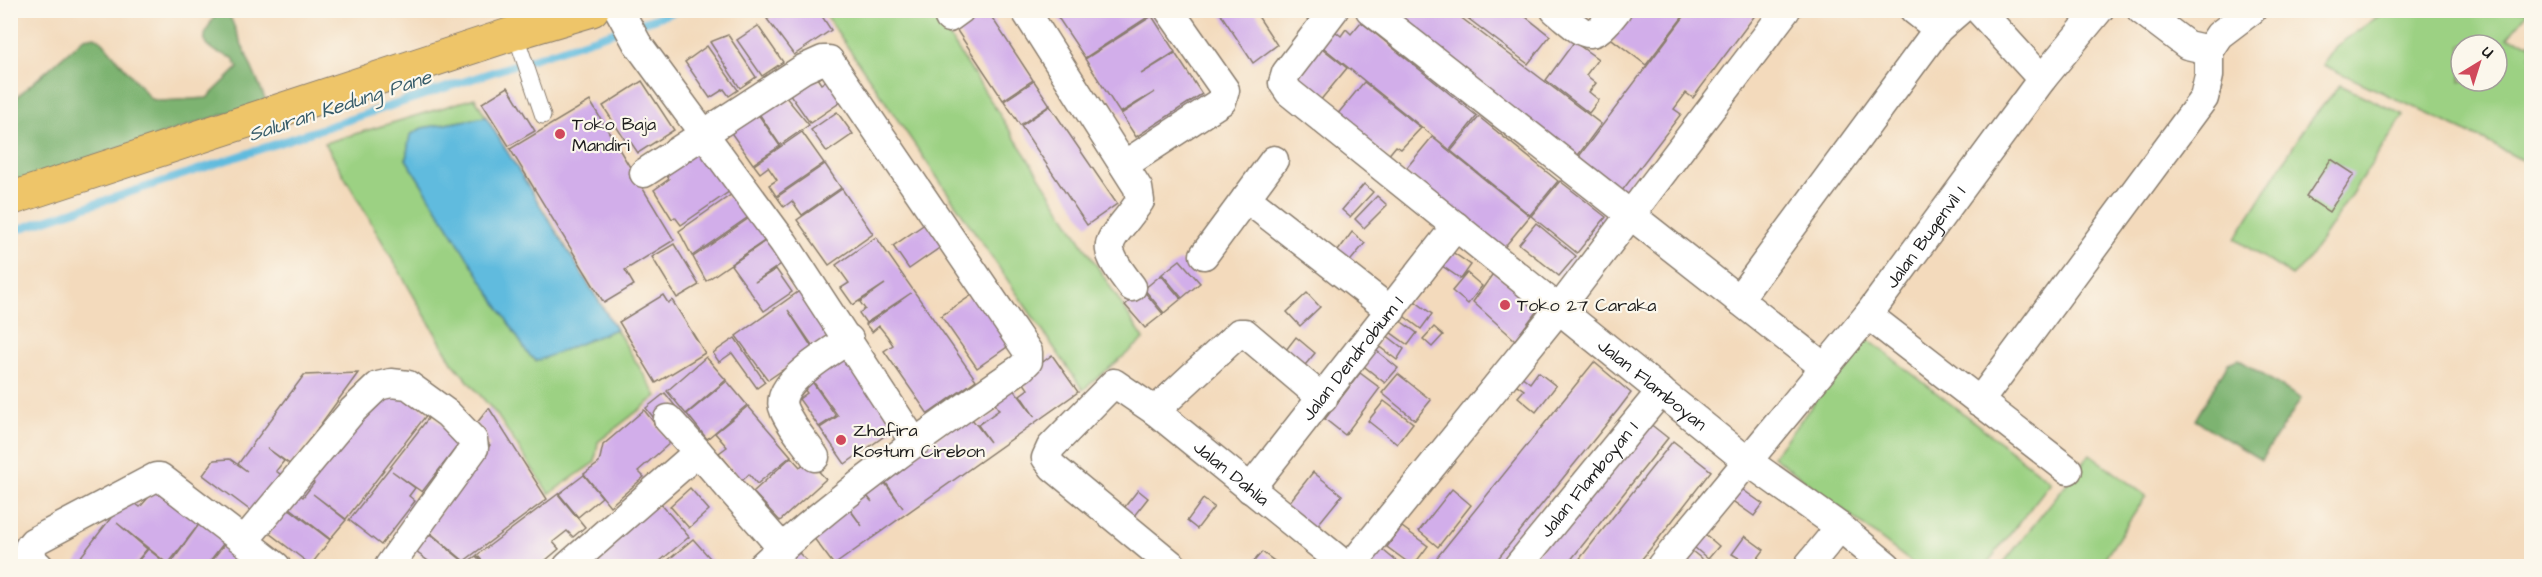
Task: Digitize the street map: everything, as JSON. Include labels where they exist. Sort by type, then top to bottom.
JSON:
[{"type":"main road","points":[[10,199],[517,39],[592,10]]},
{"type":"street","points":[[1025,10],[1138,188],[1140,201],[1111,238],[1109,248],[1110,259],[1132,287]]},
{"type":"street","points":[[1124,165],[1222,101],[1225,90],[1169,10]]},
{"type":"street","name":"Jalan Flamboyan","points":[[1334,10],[1286,73],[1283,83],[1289,92],[1746,460],[1840,527],[1887,567]]},
{"type":"street","points":[[1370,10],[1630,218],[1824,368]]},
{"type":"street","points":[[1555,10],[1583,33],[1594,34],[1601,31],[1617,10]]},
{"type":"street","points":[[1351,567],[1559,309],[1786,10]]},
{"type":"street","points":[[1914,10],[1938,29]]},
{"type":"street","points":[[1738,300],[1938,29],[1960,10]]},
{"type":"street","points":[[1979,10],[2042,78]]},
{"type":"street","name":"Jalan Bugenvil 1","points":[[1661,567],[1746,460],[1868,315],[2042,78],[2099,10]]},
{"type":"street","points":[[2141,10],[2187,45],[2209,50]]},
{"type":"street","points":[[1979,402],[2204,98],[2210,76],[2209,50],[2219,35],[2252,10]]},
{"type":"street","points":[[626,24],[784,243],[849,339],[914,442]]},
{"type":"street","points":[[644,173],[803,69],[823,60],[833,64],[1028,352],[1028,361],[1021,368],[914,442],[830,506],[772,557],[698,453],[668,419]]},
{"type":"street","points":[[1204,255],[1274,160]]},
{"type":"street","points":[[1246,198],[1391,311]]},
{"type":"street","name":"Jalan Dendrobium 1","points":[[1250,489],[1323,399],[1456,226]]},
{"type":"street","points":[[1868,315],[2068,470]]},
{"type":"street","points":[[1155,411],[1239,333],[1245,333],[1323,399]]},
{"type":"street","points":[[815,457],[783,409],[781,398],[789,383],[849,339]]},
{"type":"street","points":[[244,541],[353,410],[378,386],[391,383],[408,385],[448,414],[473,440],[474,448],[389,567]]},
{"type":"street","name":"Jalan Dahlia","points":[[1173,567],[1053,467],[1046,458],[1051,447],[1114,383],[1155,411],[1346,567]]},
{"type":"street","name":"Jalan Flamboyan 1","points":[[1518,567],[1661,391]]},
{"type":"street","points":[[568,567],[698,453]]},
{"type":"street","points":[[39,567],[28,556],[29,547],[33,542],[156,477],[160,477],[276,567]]},
{"type":"street","points":[[1808,567],[1840,527]]},
{"type":"lane","points":[[517,39],[543,116]]},
{"type":"green space","points":[[823,11],[933,11],[1144,339],[1083,390]]},
{"type":"green space","points":[[2386,11],[2529,11],[2509,36],[2509,33],[2449,33],[2449,93],[2509,93],[2509,38],[2531,43],[2531,165],[2482,139],[2323,65],[2336,46]]},
{"type":"green space","points":[[228,12],[266,101],[11,183],[11,102],[84,38],[95,36],[103,42],[151,99],[162,101],[207,98],[238,68],[233,58],[214,51],[206,43],[205,38],[210,23],[217,13]]},
{"type":"green space","points":[[2340,85],[2404,115],[2306,263],[2292,276],[2235,239],[2306,126]]},
{"type":"green space","points":[[475,98],[486,117],[422,128],[410,135],[406,159],[528,354],[536,361],[616,329],[657,396],[598,442],[595,462],[549,494],[497,415],[452,362],[325,143]]},
{"type":"green space","points":[[1865,337],[2051,482],[1985,566],[1916,566],[1773,456]]},
{"type":"green space","points":[[2238,359],[2301,399],[2261,460],[2195,420],[2228,363]]},
{"type":"green space","points":[[2090,454],[2146,496],[2100,566],[2001,566]]},
{"type":"water","points":[[486,117],[616,329],[537,361],[528,354],[406,159],[410,135],[422,128]]},
{"type":"building","points":[[787,10],[818,10],[831,30],[794,55],[767,19]]},
{"type":"building","points":[[977,10],[987,10],[1033,80],[1003,100],[954,26]]},
{"type":"building","points":[[1053,10],[1148,10],[1151,15],[1085,58]]},
{"type":"building","points":[[1218,10],[1254,10],[1277,45],[1253,63]]},
{"type":"building","points":[[1382,10],[1451,10],[1601,124],[1576,158]]},
{"type":"building","points":[[1457,10],[1517,10],[1550,36],[1528,64]]},
{"type":"building","points":[[1628,10],[1644,13],[1646,10],[1688,10],[1646,65],[1608,36]]},
{"type":"building","points":[[1689,10],[1759,10],[1693,98],[1686,93],[1674,109],[1681,114],[1618,196],[1574,163]]},
{"type":"building","points":[[1152,16],[1175,52],[1141,74],[1175,53],[1202,94],[1136,137],[1121,114],[1155,92],[1120,113],[1085,59]]},
{"type":"building","points":[[1361,22],[1477,116],[1450,150],[1319,44],[1331,28],[1341,36],[1346,29],[1351,34]]},
{"type":"building","points":[[758,26],[783,62],[762,76],[737,40]]},
{"type":"building","points":[[728,35],[756,77],[740,88],[710,42]]},
{"type":"building","points":[[1574,42],[1598,59],[1586,75],[1596,83],[1589,92],[1599,100],[1589,113],[1546,80]]},
{"type":"building","points":[[1318,45],[1347,68],[1319,102],[1290,79]]},
{"type":"building","points":[[707,46],[738,90],[729,96],[724,89],[710,98],[685,62]]},
{"type":"building","points":[[815,75],[821,84],[833,76],[848,97],[810,123],[789,93]]},
{"type":"building","points":[[642,81],[674,130],[638,153],[630,141],[627,143],[603,106]]},
{"type":"building","points":[[1034,81],[1050,105],[1020,125],[1004,101]]},
{"type":"building","points":[[1364,82],[1421,128],[1401,149],[1396,146],[1387,157],[1336,116]]},
{"type":"building","points":[[508,87],[535,131],[509,146],[482,103]]},
{"type":"building","points":[[780,90],[809,125],[780,145],[754,106]]},
{"type":"building","points":[[590,101],[674,240],[625,270],[634,285],[604,303],[510,149]]},
{"type":"building","points":[[1050,106],[1117,204],[1087,225],[1021,126]]},
{"type":"building","points":[[753,107],[780,146],[753,164],[727,127]]},
{"type":"building","points":[[837,112],[853,134],[827,152],[811,130]]},
{"type":"building","points":[[1479,117],[1558,181],[1530,215],[1451,151]]},
{"type":"building","points":[[802,132],[824,163],[776,196],[769,185],[777,180],[768,167],[760,173],[754,165]]},
{"type":"building","points":[[1432,137],[1530,216],[1502,250],[1404,171]]},
{"type":"building","points":[[699,146],[730,191],[681,225],[675,217],[672,219],[654,190],[669,179],[664,171]]},
{"type":"building","points":[[2331,159],[2354,174],[2329,212],[2306,197]]},
{"type":"building","points":[[825,164],[841,188],[802,215],[792,201],[784,207],[777,197]]},
{"type":"building","points":[[1560,181],[1606,217],[1577,253],[1531,216]]},
{"type":"building","points":[[1364,184],[1373,192],[1350,217],[1342,210]]},
{"type":"building","points":[[842,189],[873,234],[829,265],[797,220]]},
{"type":"building","points":[[738,190],[754,213],[692,256],[679,231]]},
{"type":"building","points":[[1377,196],[1387,205],[1364,228],[1355,219]]},
{"type":"building","points":[[755,214],[770,237],[706,281],[693,257]]},
{"type":"building","points":[[932,219],[948,242],[909,269],[893,246]]},
{"type":"building","points":[[1536,223],[1576,256],[1559,276],[1519,244]]},
{"type":"building","points":[[1352,232],[1365,243],[1347,265],[1335,255]]},
{"type":"building","points":[[771,237],[787,260],[755,282],[776,269],[792,292],[764,311],[731,265]]},
{"type":"building","points":[[876,237],[976,380],[928,414],[884,351],[893,345],[887,336],[879,326],[872,332],[866,325],[911,293],[866,323],[859,313],[865,309],[860,302],[885,284],[853,305],[841,288],[849,283],[836,265]]},
{"type":"building","points":[[674,244],[699,285],[677,298],[652,257]]},
{"type":"building","points":[[1445,247],[1471,265],[1461,279],[1435,261]]},
{"type":"building","points":[[1180,260],[1200,283],[1182,298],[1162,274]]},
{"type":"building","name":"Toko 27 Caraka","points":[[1494,272],[1539,308],[1515,340],[1473,302]]},
{"type":"building","points":[[1467,273],[1482,286],[1468,304],[1452,291]]},
{"type":"building","points":[[1161,275],[1181,299],[1164,313],[1144,289]]},
{"type":"building","points":[[805,287],[837,332],[814,348],[788,310],[813,349],[768,380],[736,336]]},
{"type":"building","points":[[981,289],[1017,340],[977,368],[941,316]]},
{"type":"building","points":[[1143,290],[1163,314],[1145,328],[1125,305]]},
{"type":"building","points":[[1307,293],[1320,307],[1300,326],[1287,312]]},
{"type":"building","points":[[663,295],[668,303],[672,300],[705,353],[656,383],[619,322]]},
{"type":"building","points":[[1412,299],[1432,314],[1421,329],[1401,314]]},
{"type":"building","points":[[1399,320],[1417,333],[1408,345],[1390,332]]},
{"type":"building","points":[[1434,327],[1443,335],[1432,347],[1423,339]]},
{"type":"building","points":[[1385,334],[1404,349],[1397,360],[1377,345]]},
{"type":"building","points":[[1296,337],[1315,353],[1301,370],[1282,355]]},
{"type":"building","points":[[735,338],[765,382],[757,388],[732,353],[719,362],[713,353]]},
{"type":"building","points":[[1372,347],[1398,368],[1385,383],[1360,363]]},
{"type":"building","points":[[847,355],[897,427],[845,464],[820,428],[838,416],[812,380]]},
{"type":"building","points":[[1052,355],[1078,392],[834,565],[810,533],[847,506],[862,526],[847,505],[864,493],[872,502],[864,492],[882,479],[903,508],[884,480],[968,414],[990,442],[978,425],[999,410],[991,397],[1010,384],[1035,417],[1020,395],[1028,389],[1021,379]]},
{"type":"building","points":[[706,357],[726,380],[686,414],[667,391]]},
{"type":"building","points":[[1594,362],[1631,393],[1618,410],[1492,566],[1430,566]]},
{"type":"building","points":[[1538,372],[1556,386],[1536,412],[1518,397],[1524,390],[1514,383],[1520,375],[1530,383]]},
{"type":"building","points":[[358,373],[291,465],[267,448],[284,461],[276,471],[283,476],[255,514],[203,475],[214,460],[230,459],[247,471],[238,464],[304,375]]},
{"type":"building","points":[[1360,373],[1380,388],[1345,435],[1325,419]]},
{"type":"building","points":[[1398,374],[1431,400],[1415,420],[1382,393]]},
{"type":"building","points":[[811,380],[836,416],[819,427],[799,399],[807,393],[802,386]]},
{"type":"building","points":[[727,381],[747,405],[707,439],[687,414]]},
{"type":"building","points":[[394,386],[428,413],[346,519],[313,494],[346,520],[330,539],[289,507],[299,494],[303,497],[314,483],[310,479],[360,415],[365,419]]},
{"type":"building","points":[[665,393],[676,407],[657,422],[646,408]]},
{"type":"building","points":[[1384,401],[1413,423],[1397,444],[1368,421]]},
{"type":"building","points":[[748,406],[791,456],[757,484],[749,474],[742,481],[719,453],[727,447],[715,433]]},
{"type":"building","points":[[489,408],[547,499],[464,561],[427,530],[490,445],[486,441],[486,433],[476,424]]},
{"type":"building","points":[[644,410],[670,443],[638,471],[644,477],[610,506],[584,474],[599,463],[603,445]]},
{"type":"building","points":[[430,416],[462,440],[422,492],[392,471],[415,488],[409,496],[415,501],[381,545],[349,520]]},
{"type":"building","points":[[1644,419],[1668,438],[1566,566],[1527,566]]},
{"type":"building","points":[[1673,441],[1711,471],[1656,542],[1636,566],[1574,566]]},
{"type":"building","points":[[791,457],[800,467],[808,460],[826,479],[780,521],[753,492]]},
{"type":"building","points":[[1313,472],[1342,495],[1312,532],[1284,509]]},
{"type":"building","points":[[584,475],[602,497],[578,517],[559,494]]},
{"type":"building","points":[[162,482],[230,535],[206,566],[169,566],[200,523],[168,564],[117,523],[147,549],[133,566],[79,566],[76,563],[127,497],[140,507]]},
{"type":"building","points":[[1736,485],[1763,504],[1754,516],[1727,497]]},
{"type":"building","points":[[690,488],[709,510],[689,528],[670,506]]},
{"type":"building","points":[[1452,489],[1471,505],[1438,547],[1419,531]]},
{"type":"building","points":[[1138,490],[1148,498],[1130,521],[1120,513]]},
{"type":"building","points":[[558,494],[585,527],[573,537],[567,531],[553,542],[559,549],[539,566],[487,566],[477,555]]},
{"type":"building","points":[[1203,499],[1214,507],[1197,529],[1187,521]]},
{"type":"building","points":[[661,504],[689,537],[654,566],[580,566],[651,505],[655,509]]},
{"type":"building","points":[[288,508],[330,540],[311,565],[269,533]]},
{"type":"building","points":[[1402,527],[1428,546],[1413,566],[1387,547]]},
{"type":"building","points":[[1699,529],[1719,546],[1708,559],[1688,542]]},
{"type":"building","points":[[426,531],[464,562],[458,566],[424,566],[428,561],[412,549]]},
{"type":"building","points":[[231,536],[256,556],[248,566],[207,566]]},
{"type":"building","points":[[1745,536],[1764,550],[1752,566],[1732,554]]},
{"type":"building","points":[[693,539],[717,566],[661,566],[666,562]]},
{"type":"building","points":[[1378,546],[1402,566],[1361,566]]},
{"type":"building","points":[[148,549],[169,566],[134,566]]},
{"type":"building","points":[[1692,551],[1708,564],[1707,566],[1682,564]]},
{"type":"building","points":[[1262,552],[1281,566],[1250,566]]},
{"type":"building","points":[[799,553],[812,566],[785,566]]},
{"type":"building","points":[[476,556],[485,566],[462,566]]},
{"type":"waterway","name":"Saluran Kedung Pane","points":[[10,232],[680,10]]},
{"type":"place","name":"Toko Baja Mandiri","points":[[560,134]]},
{"type":"place","name":"Toko 27 Caraka","points":[[1505,305]]},
{"type":"place","name":"Zhafira Kostum Cirebon","points":[[841,440]]}]
